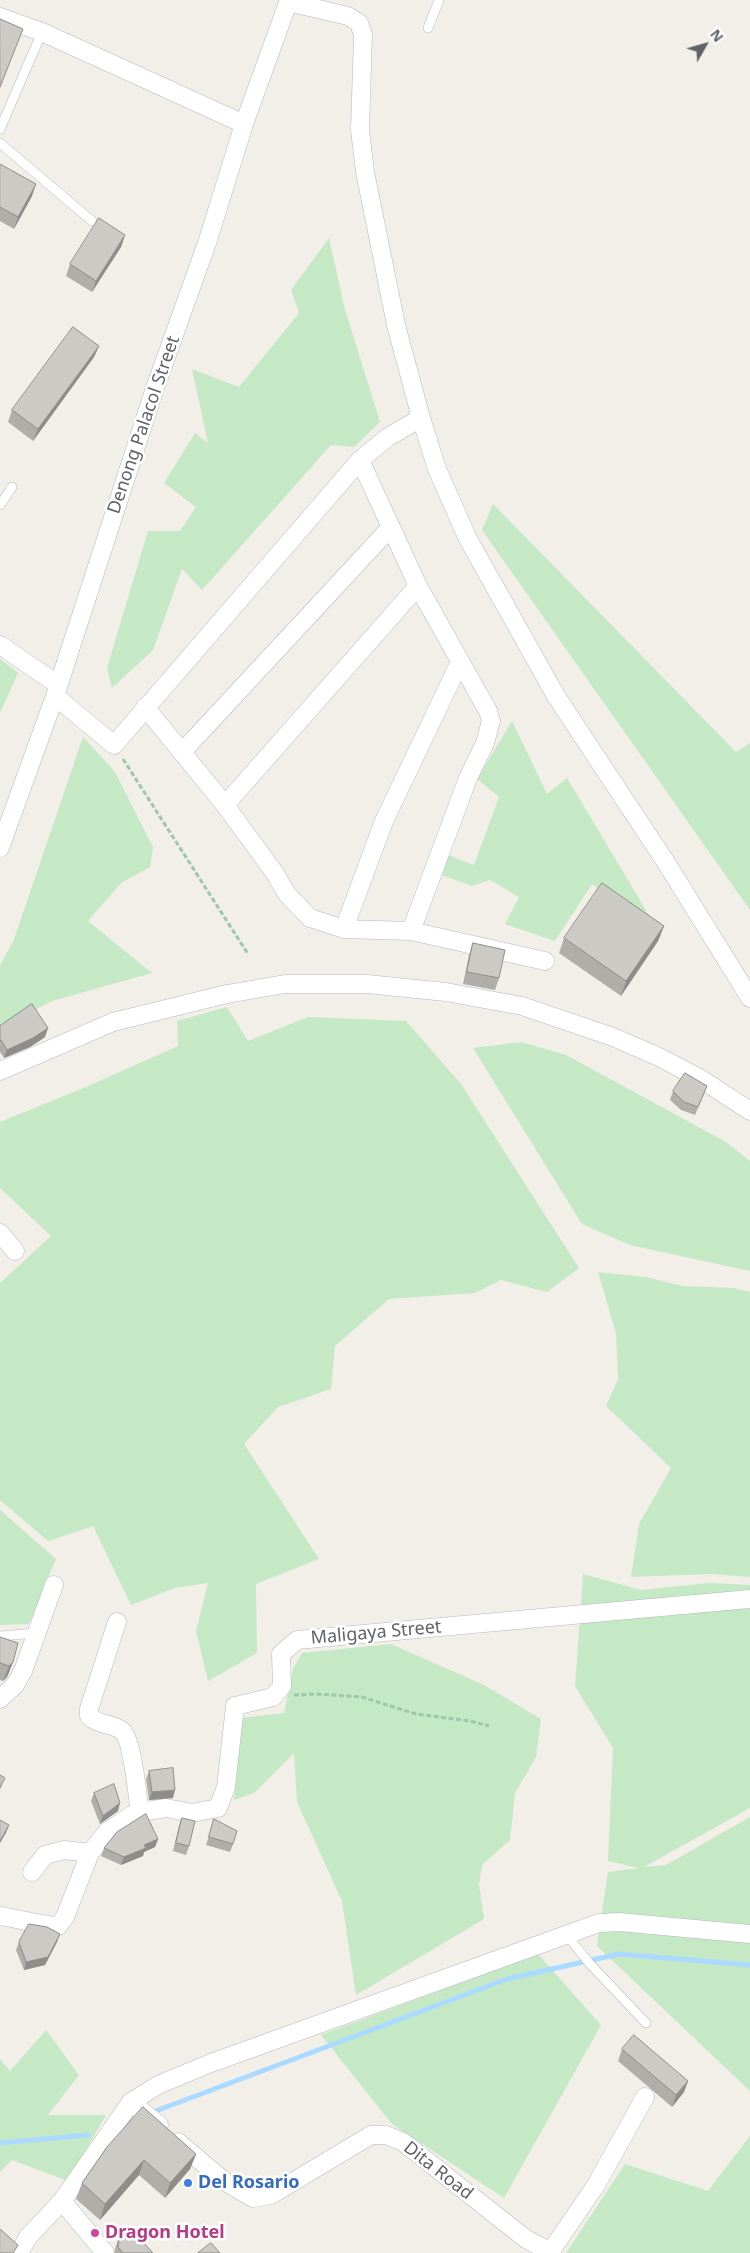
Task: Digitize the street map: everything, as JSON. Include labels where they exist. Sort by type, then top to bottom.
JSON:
[{"type":"street","name":"Denong Palacol Street","points":[[0,848],[56,690],[156,388],[207,243],[244,124],[289,1]]},
{"type":"street","points":[[289,1],[348,16],[359,23],[362,34],[360,130],[365,172],[396,325],[437,469],[468,539],[547,679],[667,864],[750,998]]},
{"type":"street","points":[[0,17],[42,32],[244,124]]},
{"type":"street","points":[[0,645],[56,690],[114,745],[360,460],[388,438],[421,418]]},
{"type":"street","points":[[360,460],[418,586],[459,664],[488,711],[491,721],[485,743],[468,778],[411,931]]},
{"type":"street","points":[[183,751],[391,527]]},
{"type":"street","points":[[225,805],[418,586]]},
{"type":"street","points":[[344,929],[384,821],[459,664]]},
{"type":"street","points":[[145,707],[183,751],[225,805],[274,872],[287,894],[310,918],[344,929],[411,931],[545,961]]},
{"type":"street","points":[[0,1071],[112,1022],[227,994],[284,984],[367,984],[446,992],[522,1006],[613,1037],[659,1057],[701,1079],[750,1111]]},
{"type":"street","points":[[0,1232],[15,1251]]},
{"type":"street","points":[[0,1699],[15,1685],[23,1671],[54,1585]]},
{"type":"street","name":"Maligaya Street","points":[[273,1697],[282,1686],[281,1654],[297,1640],[750,1599]]},
{"type":"street","points":[[117,1622],[89,1716],[93,1721],[120,1730],[128,1740],[140,1812]]},
{"type":"street","points":[[0,1916],[16,1918],[39,1925],[58,1926],[66,1917],[90,1853],[107,1832],[132,1815],[140,1812],[166,1808],[192,1813],[218,1808],[226,1787],[235,1706],[273,1697]]},
{"type":"street","points":[[32,1872],[45,1855],[64,1850],[90,1853]]},
{"type":"street","points":[[19,2253],[28,2237],[62,2201],[131,2102],[158,2084],[211,2063],[599,1923],[620,1922],[750,1934]]},
{"type":"street","name":"Dita Road","points":[[131,2102],[224,2181],[253,2198],[271,2195],[371,2135],[386,2135],[403,2142],[526,2239],[545,2249],[553,2248],[577,2215],[645,2098]]},
{"type":"street","points":[[62,2201],[105,2253]]},
{"type":"lane","points":[[428,28],[438,0]]},
{"type":"lane","points":[[0,129],[42,32]]},
{"type":"lane","points":[[0,143],[92,221]]},
{"type":"lane","points":[[0,505],[12,487]]},
{"type":"lane","points":[[0,1636],[38,1633]]},
{"type":"lane","points":[[566,1934],[590,1964],[646,2023]]},
{"type":"path","points":[[114,745],[248,954]]},
{"type":"path","points":[[273,1697],[316,1694],[362,1697],[416,1714],[470,1721],[489,1726]]},
{"type":"green space","points":[[329,238],[344,306],[380,422],[354,447],[331,445],[202,590],[182,569],[153,650],[112,688],[107,668],[148,531],[180,531],[196,507],[164,483],[195,433],[208,443],[192,369],[239,387],[299,313],[291,290]]},
{"type":"green space","points":[[493,504],[736,752],[750,743],[750,910],[482,530]]},
{"type":"green space","points":[[0,659],[18,673],[0,713]]},
{"type":"green space","points":[[512,721],[547,794],[567,778],[662,937],[592,884],[555,941],[505,924],[519,897],[490,880],[472,886],[442,875],[448,855],[474,865],[499,797],[477,779]]},
{"type":"green space","points":[[83,737],[115,772],[153,847],[150,867],[121,883],[88,921],[152,973],[52,1001],[0,1028],[0,965],[13,942]]},
{"type":"green space","points":[[227,1007],[248,1041],[308,1017],[406,1021],[461,1084],[579,1268],[547,1292],[501,1280],[475,1293],[389,1299],[335,1346],[331,1389],[278,1407],[244,1444],[319,1559],[256,1584],[257,1653],[208,1681],[196,1631],[208,1583],[175,1588],[131,1605],[93,1526],[48,1541],[0,1500],[0,1283],[51,1236],[0,1188],[0,1122],[86,1087],[178,1046],[177,1021]]},
{"type":"green space","points":[[521,1042],[566,1055],[726,1142],[750,1161],[750,1271],[630,1245],[582,1224],[473,1048]]},
{"type":"green space","points":[[598,1272],[645,1277],[683,1286],[733,1288],[750,1292],[750,1577],[711,1574],[631,1577],[639,1524],[671,1468],[606,1406],[618,1379],[616,1333]]},
{"type":"green space","points":[[0,1510],[56,1559],[29,1624],[0,1625]]},
{"type":"green space","points":[[583,1574],[641,1590],[709,1583],[750,1585],[750,1808],[644,1867],[666,1865],[750,1817],[750,2091],[597,1946],[608,1872],[639,1868],[608,1861],[613,1748],[575,1686]]},
{"type":"green space","points":[[391,1644],[484,1685],[541,1719],[536,1757],[515,1793],[510,1840],[482,1865],[479,1885],[484,1919],[356,1995],[342,1901],[297,1802],[294,1753],[254,1793],[234,1800],[242,1718],[284,1713],[293,1669],[302,1653]]},
{"type":"green space","points":[[538,1954],[601,2025],[504,2198],[392,2124],[321,2035]]},
{"type":"green space","points":[[46,2030],[79,2075],[48,2115],[106,2115],[68,2181],[12,2160],[0,2172],[0,2059],[10,2071]]},
{"type":"green space","points":[[750,2136],[750,2253],[566,2253],[625,2164],[708,2191]]},
{"type":"building","points":[[0,19],[23,29],[0,87]]},
{"type":"building","points":[[0,164],[36,184],[18,217],[0,207]]},
{"type":"building","points":[[99,218],[125,235],[96,281],[70,264]]},
{"type":"building","points":[[73,327],[99,346],[38,429],[12,410]]},
{"type":"building","points":[[602,883],[664,926],[626,981],[564,938]]},
{"type":"building","points":[[473,943],[505,950],[499,978],[467,972]]},
{"type":"building","points":[[32,1004],[48,1028],[33,1038],[7,1050],[0,1041],[0,1026]]},
{"type":"building","points":[[685,1073],[707,1086],[698,1107],[684,1102],[673,1091]]},
{"type":"building","points":[[0,1637],[18,1643],[13,1662],[9,1666],[0,1663]]},
{"type":"building","points":[[173,1768],[175,1790],[152,1792],[149,1771]]},
{"type":"building","points":[[0,1775],[5,1778],[0,1788]]},
{"type":"building","points":[[114,1784],[120,1803],[103,1816],[94,1793]]},
{"type":"building","points":[[146,1814],[158,1839],[144,1845],[146,1848],[124,1857],[104,1848],[117,1832]]},
{"type":"building","points":[[182,1818],[195,1821],[189,1846],[176,1843]]},
{"type":"building","points":[[214,1819],[237,1831],[233,1844],[209,1837]]},
{"type":"building","points":[[0,1820],[9,1825],[0,1841]]},
{"type":"building","points":[[29,1924],[47,1927],[60,1934],[48,1957],[26,1962],[19,1942]]},
{"type":"building","points":[[634,2035],[688,2081],[676,2095],[622,2049]]},
{"type":"building","points":[[143,2107],[196,2154],[170,2183],[144,2160],[105,2204],[82,2183],[107,2147]]},
{"type":"building","points":[[129,2227],[153,2253],[123,2253],[118,2247],[119,2237]]},
{"type":"building","points":[[0,2229],[18,2245],[13,2253],[0,2253]]},
{"type":"building","points":[[211,2243],[220,2253],[198,2253]]},
{"type":"waterway","points":[[153,2112],[507,1979],[619,1954],[750,1965]]},
{"type":"waterway","points":[[0,2143],[88,2135]]},
{"type":"place","name":"Del Rosario","points":[[188,2183]]},
{"type":"place","name":"Dragon Hotel","points":[[95,2233]]}]
